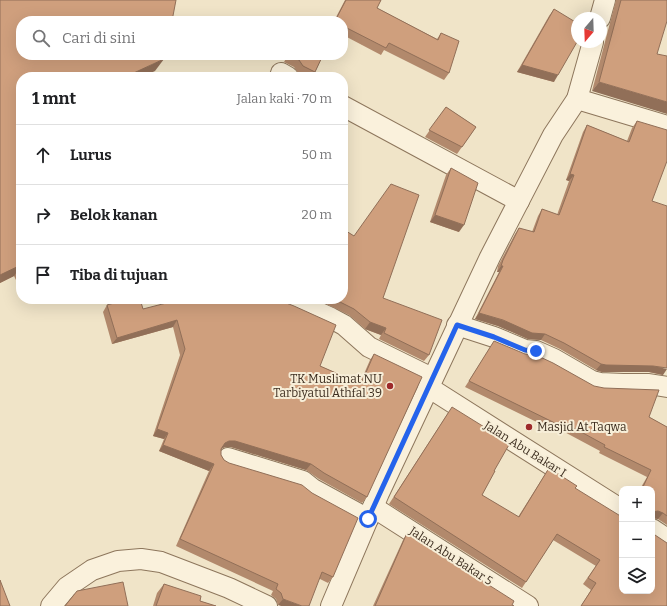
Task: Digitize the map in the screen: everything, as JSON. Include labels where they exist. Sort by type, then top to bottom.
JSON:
[{"type":"street","points":[[602,12],[605,0]]},
{"type":"street","points":[[331,606],[371,513],[457,325],[553,135],[577,99],[591,48]]},
{"type":"street","points":[[577,99],[667,126]]},
{"type":"street","points":[[348,109],[519,201]]},
{"type":"street","name":"Jalan Abu Bakar I","points":[[296,304],[344,325],[369,347],[430,382],[619,508]]},
{"type":"street","points":[[457,325],[494,337],[520,348],[536,351],[554,358],[596,382],[649,384],[667,387]]},
{"type":"street","name":"Jalan Abu Bakar 5","points":[[228,458],[304,481],[313,489],[371,513],[528,606]]},
{"type":"street","points":[[655,531],[667,539]]},
{"type":"street","points":[[51,606],[67,587],[92,570],[118,561],[141,559],[161,562],[229,588],[267,606]]},
{"type":"building","points":[[0,0],[176,0],[173,16],[16,16],[16,60],[162,60],[136,72],[16,72],[16,267],[0,275]]},
{"type":"building","points":[[346,0],[381,0],[377,8],[438,40],[441,33],[459,41],[449,73],[389,43],[386,48],[348,29],[348,16],[338,16]]},
{"type":"building","points":[[621,0],[667,0],[667,21],[657,54],[667,56],[667,102],[599,82]]},
{"type":"building","points":[[554,9],[571,19],[571,48],[574,48],[558,75],[522,65]]},
{"type":"building","points":[[299,60],[321,60],[315,72],[303,66]]},
{"type":"building","points":[[446,107],[476,127],[462,147],[429,130]]},
{"type":"building","points":[[637,121],[667,130],[667,161],[652,201],[667,206],[667,368],[601,364],[545,334],[532,333],[503,320],[479,313],[503,266],[501,266],[503,260],[519,228],[534,232],[542,209],[559,215],[574,175],[570,174],[587,125],[629,142]]},
{"type":"building","points":[[451,168],[478,183],[464,225],[435,215]]},
{"type":"building","points":[[391,184],[419,195],[383,298],[442,320],[429,355],[384,333],[386,328],[370,322],[354,309],[344,304],[348,304],[348,232],[354,236]]},
{"type":"building","points":[[142,304],[143,309],[162,304],[289,304],[336,325],[320,366],[361,384],[374,354],[422,377],[367,497],[311,464],[235,441],[225,443],[221,449],[221,455],[224,460],[229,463],[302,485],[312,493],[358,518],[333,577],[322,572],[309,606],[302,606],[283,599],[281,593],[276,589],[278,584],[180,539],[214,464],[163,445],[168,433],[157,429],[185,349],[177,320],[117,338],[107,305]]},
{"type":"building","points":[[494,341],[525,354],[538,356],[594,386],[604,388],[659,390],[649,417],[667,427],[667,516],[658,511],[655,512],[655,486],[643,486],[651,470],[604,447],[605,445],[561,421],[559,425],[469,381]]},
{"type":"building","points":[[452,407],[510,443],[482,495],[519,517],[549,468],[577,486],[575,488],[619,515],[619,594],[655,594],[655,535],[667,543],[667,606],[581,606],[596,583],[588,578],[600,560],[557,534],[526,582],[394,497]]},
{"type":"building","points":[[407,533],[514,601],[512,605],[514,606],[375,606]]},
{"type":"building","points":[[0,580],[10,606],[0,606]]},
{"type":"building","points":[[123,582],[128,606],[65,606],[77,591]]},
{"type":"building","points":[[164,584],[201,596],[200,601],[216,606],[156,606]]},
{"type":"place","name":"TK Muslimat NU Tarbiyatul Athfal 39","points":[[390,386]]},
{"type":"place","name":"Masjid At Taqwa","points":[[529,427]]},
{"type":"route","points":[[368,519],[457,325],[494,337],[525,350],[536,351]]}]
